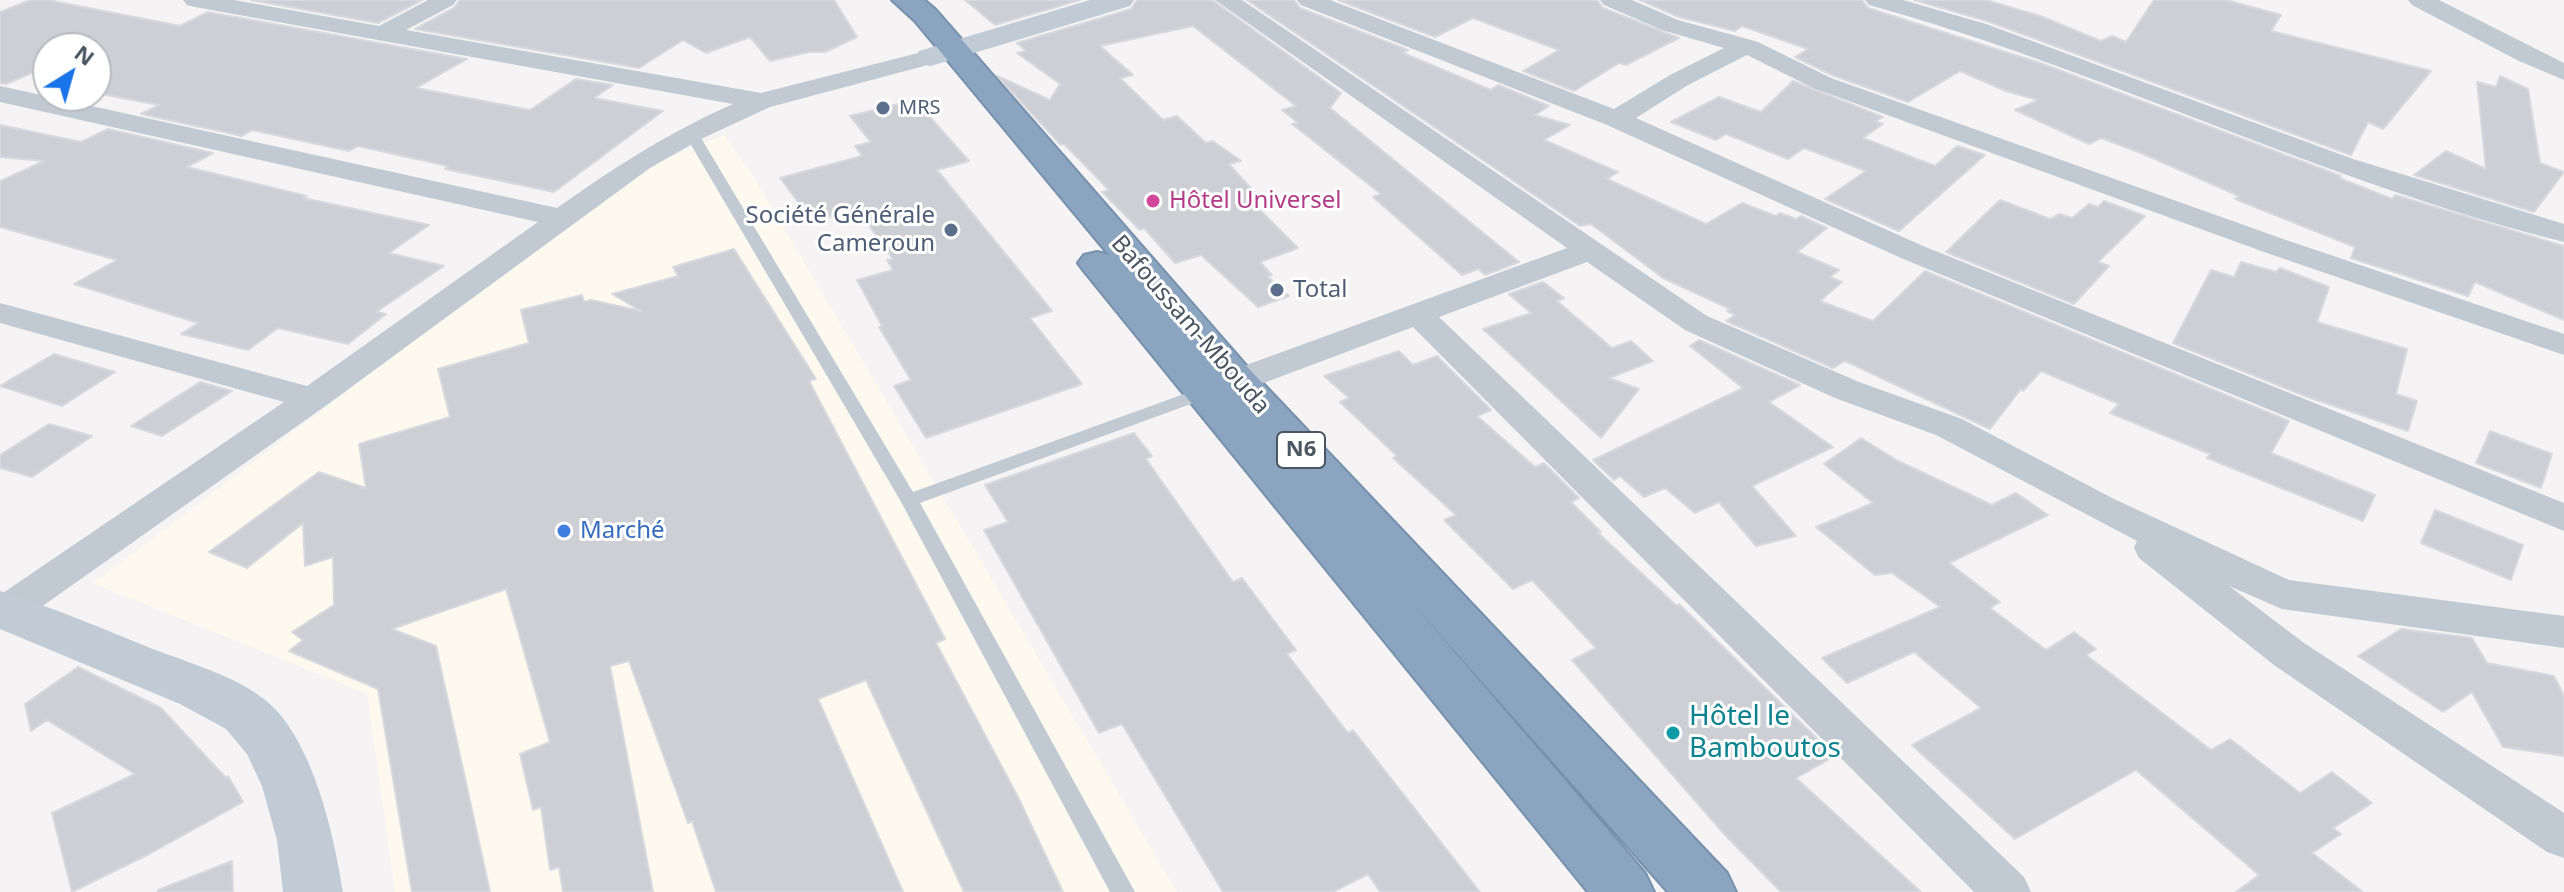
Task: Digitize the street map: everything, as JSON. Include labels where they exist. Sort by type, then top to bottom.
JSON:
[{"type":"highway","name":"Bafoussam-Mbouda","points":[[872,0],[942,53],[1220,386],[1624,892]]},
{"type":"highway","name":"Bafoussam-Mbouda","points":[[906,0],[925,15],[942,53]]},
{"type":"highway","name":"Bafoussam-Mbouda","points":[[1220,386],[1632,808],[1706,892]]},
{"type":"highway","points":[[1574,833],[1632,808]]},
{"type":"street","points":[[195,0],[761,101]]},
{"type":"street","points":[[383,33],[445,0]]},
{"type":"street","points":[[3,610],[312,399],[640,162],[691,133],[761,101],[942,53],[1120,0]]},
{"type":"street","points":[[1227,0],[1696,323],[1847,390],[1949,427],[2101,508],[2282,594],[2564,632]]},
{"type":"street","points":[[1309,0],[1616,119],[1912,252],[2564,518]]},
{"type":"street","points":[[1612,0],[1670,25],[1746,46],[1836,89],[2275,246],[2564,345]]},
{"type":"street","points":[[1877,0],[2067,59],[2270,139],[2398,183],[2564,233]]},
{"type":"street","points":[[2420,0],[2457,16],[2527,58],[2564,72]]},
{"type":"street","points":[[1616,119],[1679,80],[1746,46]]},
{"type":"street","points":[[0,94],[562,218]]},
{"type":"street","points":[[1220,386],[1590,250]]},
{"type":"street","points":[[0,313],[312,399]]},
{"type":"street","points":[[1418,314],[2007,892]]},
{"type":"street","points":[[2101,508],[2289,654],[2564,838]]},
{"type":"street","points":[[3,610],[199,689],[245,714],[268,740],[290,786],[306,840],[313,892]]},
{"type":"lane","points":[[691,133],[909,500],[1123,892]]},
{"type":"lane","points":[[909,500],[1220,386]]},
{"type":"shaded area","name":"Marché","points":[[724,135],[755,179],[1177,892],[395,892],[367,694],[93,583],[645,167]]},
{"type":"building","points":[[30,0],[48,0],[180,26],[208,12],[467,59],[416,88],[530,110],[576,79],[613,85],[594,98],[663,111],[554,192],[445,169],[448,166],[358,146],[349,151],[252,130],[242,136],[141,114],[159,105],[112,96],[112,32],[32,32],[32,73],[6,84],[0,83],[0,12]]},
{"type":"building","points":[[251,0],[422,0],[378,23]]},
{"type":"building","points":[[460,0],[834,0],[857,37],[825,52],[809,52],[770,61],[750,37],[706,53],[683,40],[639,68],[415,29],[454,8]]},
{"type":"building","points":[[965,0],[1080,0],[995,25]]},
{"type":"building","points":[[1137,0],[1212,0],[1341,93],[1330,108],[1519,262],[1485,275],[1478,269],[1462,275],[1373,197],[1381,194],[1292,124],[1298,123],[1282,110],[1296,106],[1193,26],[1100,46],[1133,75],[1120,78],[1163,120],[1177,116],[1206,143],[1213,141],[1241,161],[1229,164],[1259,197],[1249,199],[1298,248],[1260,262],[1272,275],[1267,276],[1289,296],[1258,307],[1201,255],[1175,263],[1144,228],[1140,230],[1102,192],[1109,190],[1064,144],[1061,145],[997,76],[1050,100],[1060,84],[1017,53],[1026,51],[1017,43],[1131,9]]},
{"type":"building","points":[[1247,0],[1294,0],[1300,8],[1408,50],[1403,53],[1491,90],[1498,85],[1549,106],[1535,115],[1570,125],[1544,140],[1618,172],[1607,179],[1706,224],[1742,203],[1776,216],[1780,213],[1796,219],[1801,216],[1827,228],[1797,252],[1839,270],[1830,277],[1842,282],[1820,301],[1873,321],[1925,271],[2289,421],[2271,453],[2375,495],[2363,521],[2207,458],[2210,454],[2110,413],[2119,404],[2041,371],[2023,391],[2021,389],[1990,429],[1845,361],[1833,368],[1726,321],[1735,315],[1727,311],[1730,309],[1663,278],[1591,224],[1580,226]]},
{"type":"building","points":[[1338,0],[1597,0],[1603,8],[1679,38],[1626,65],[1619,63],[1574,91],[1523,71],[1559,50],[1473,18],[1435,37]]},
{"type":"building","points":[[1640,0],[1862,0],[1868,8],[2043,64],[2341,176],[2339,178],[2392,199],[2395,195],[2564,246],[2564,320],[2475,282],[2468,296],[2351,258],[2355,247],[2235,199],[2239,196],[2141,153],[2101,138],[2089,144],[2015,110],[2038,100],[2006,91],[1960,71],[1908,102],[1832,75],[1795,57],[1808,49],[1742,26],[1735,31],[1679,17]]},
{"type":"building","points":[[1914,0],[1986,0],[2043,17],[2101,41],[2112,36],[2126,42],[2154,0],[2226,0],[2281,15],[2271,31],[2431,71],[2383,129],[2368,122],[2351,155],[1987,21]]},
{"type":"building","points":[[2500,76],[2528,89],[2540,163],[2564,172],[2534,212],[2414,175],[2446,151],[2486,169],[2477,82],[2496,87]]},
{"type":"building","points":[[1793,81],[1883,117],[1875,121],[1883,124],[1863,138],[1935,166],[1957,146],[1985,155],[1899,231],[1825,199],[1866,171],[1804,148],[1788,159],[1726,134],[1716,140],[1671,122],[1719,97],[1761,112]]},
{"type":"building","points":[[915,100],[969,161],[937,170],[1052,311],[1030,318],[1082,384],[926,438],[894,386],[911,380],[879,327],[882,326],[857,280],[893,270],[887,260],[893,259],[857,209],[813,222],[780,178],[862,156],[855,146],[871,142],[850,116]]},
{"type":"building","points":[[0,125],[81,142],[108,129],[213,153],[187,167],[307,196],[303,198],[429,225],[389,253],[444,266],[376,312],[386,314],[348,344],[278,328],[248,350],[181,334],[198,323],[74,284],[117,260],[0,227],[0,181],[44,161],[0,157]]},
{"type":"building","points":[[2000,200],[2050,219],[2060,214],[2072,218],[2089,204],[2098,207],[2104,201],[2145,216],[2098,262],[2109,266],[2074,304],[1946,252]]},
{"type":"building","name":"Marché","points":[[734,249],[816,379],[809,381],[945,639],[936,643],[1018,797],[1063,892],[964,892],[866,680],[818,699],[903,892],[716,892],[692,821],[688,823],[629,661],[610,666],[653,892],[563,892],[559,867],[550,870],[541,807],[533,810],[520,754],[550,742],[506,589],[392,629],[436,646],[490,892],[412,892],[378,689],[289,651],[303,640],[292,632],[334,605],[333,557],[305,566],[303,523],[247,568],[209,552],[319,472],[366,488],[359,444],[450,417],[438,369],[529,343],[521,310],[582,295],[584,302],[591,300],[641,311],[612,294],[678,276],[673,267]]},
{"type":"building","points":[[2241,262],[2276,272],[2280,268],[2329,287],[2317,322],[2407,349],[2396,394],[2417,401],[2408,431],[2305,396],[2173,343],[2211,270],[2234,277]]},
{"type":"building","points":[[1543,282],[1564,298],[1557,301],[1612,348],[1631,341],[1653,361],[1609,378],[1639,389],[1601,438],[1483,329],[1531,313],[1509,294]]},
{"type":"building","points":[[1699,340],[1800,385],[1769,402],[1833,447],[1752,486],[1796,536],[1756,546],[1719,502],[1695,513],[1665,488],[1644,497],[1620,476],[1614,480],[1593,460],[1743,388],[1690,346]]},
{"type":"building","points":[[1399,351],[1413,365],[1437,356],[1491,410],[1477,416],[1535,467],[1544,463],[1579,498],[1571,502],[1601,532],[1598,533],[1677,606],[1679,604],[1835,756],[1796,778],[1921,892],[1781,892],[1726,836],[1572,660],[1596,648],[1532,580],[1513,589],[1444,520],[1456,515],[1393,458],[1397,456],[1340,402],[1349,398],[1324,376]]},
{"type":"building","points":[[54,354],[115,372],[62,406],[0,386]]},
{"type":"building","points":[[200,382],[232,391],[162,436],[131,426]]},
{"type":"building","points":[[49,424],[92,436],[32,477],[0,468],[0,455]]},
{"type":"building","points":[[2490,431],[2552,454],[2541,488],[2476,463]]},
{"type":"building","points":[[1134,433],[1152,456],[1146,459],[1233,582],[1242,578],[1296,650],[1287,654],[1348,733],[1353,730],[1480,892],[1380,892],[1368,874],[1333,892],[1223,892],[1122,724],[1099,733],[984,530],[1008,522],[985,485]]},
{"type":"building","points":[[1861,438],[1898,461],[1992,505],[2016,493],[2048,515],[1949,563],[2000,602],[1990,608],[2046,650],[2074,632],[2096,649],[2086,655],[2211,750],[2230,739],[2300,793],[2332,772],[2372,803],[2333,828],[2341,834],[2312,853],[2363,892],[2236,892],[2259,875],[2136,770],[2015,839],[1912,745],[1981,708],[1914,652],[1847,683],[1822,658],[1940,607],[1892,573],[1875,575],[1816,527],[1873,503],[1824,464]]},
{"type":"building","points":[[2435,510],[2523,545],[2511,580],[2421,543]]},
{"type":"building","points":[[2401,629],[2472,638],[2487,663],[2554,676],[2564,696],[2564,756],[2503,747],[2472,692],[2443,712],[2358,656]]},
{"type":"building","points":[[78,667],[161,708],[226,778],[228,776],[243,802],[72,892],[52,813],[135,774],[47,720],[31,731],[25,704]]},
{"type":"building","points":[[232,861],[233,892],[158,892],[158,890]]},
{"type":"place","name":"MRS","points":[[883,108]]},
{"type":"place","name":"Hôtel Universel","points":[[1153,201]]},
{"type":"place","name":"Société Générale Cameroun","points":[[951,230]]},
{"type":"place","name":"Total","points":[[1277,290]]},
{"type":"place","name":"Marché","points":[[564,531]]},
{"type":"place","name":"Hôtel le Bamboutos","points":[[1673,733]]}]
